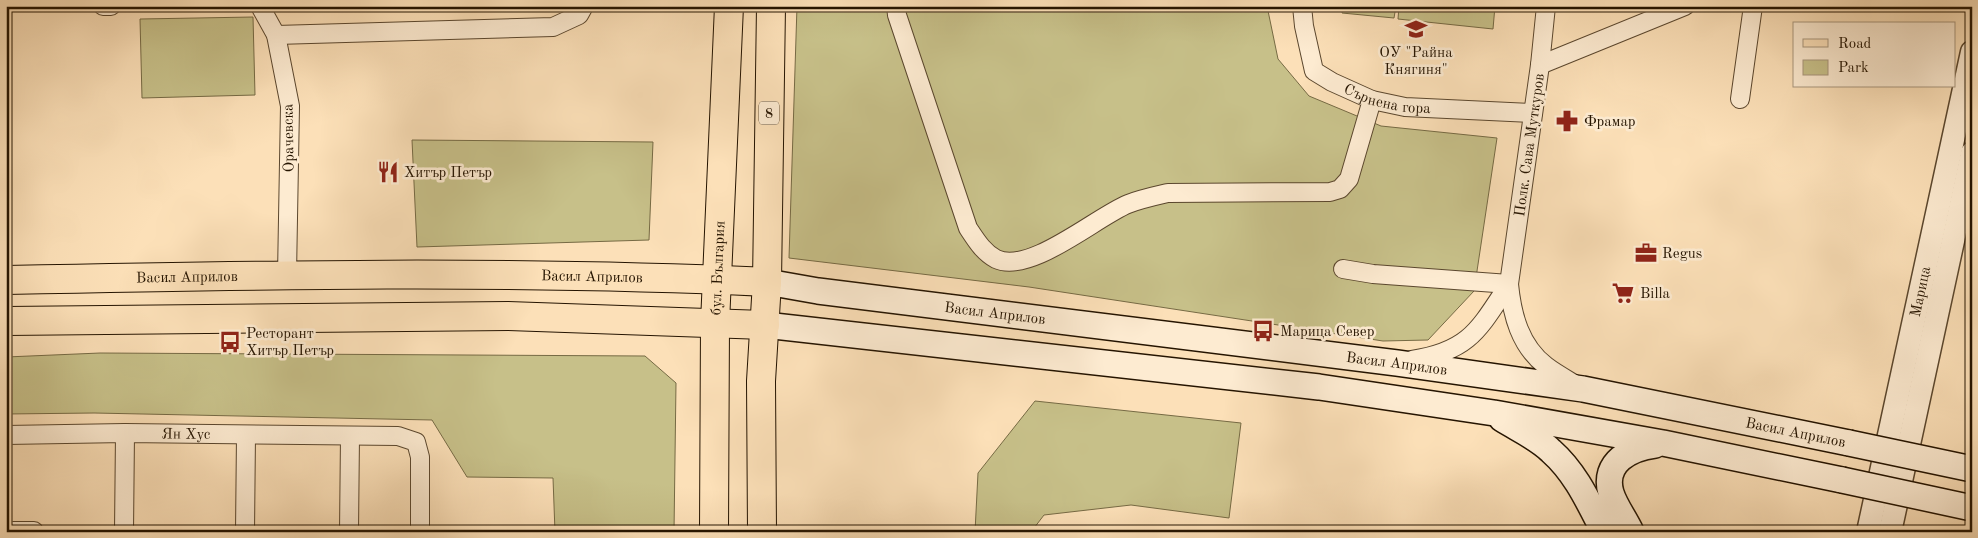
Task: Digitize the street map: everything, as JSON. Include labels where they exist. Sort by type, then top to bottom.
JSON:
[{"type":"main road","name":"бул. България","points":[[714,532],[716,280],[728,6]]},
{"type":"main road","name":"8","points":[[762,532],[761,381],[767,282],[772,6]]},
{"type":"main road","name":"Васил Априлов","points":[[6,280],[508,275],[767,282],[827,292],[1397,363],[1582,389],[1972,469]]},
{"type":"main road","points":[[6,321],[508,316],[765,325],[1296,384],[1494,413],[1663,443],[1972,508]]},
{"type":"main road","points":[[1494,413],[1550,449],[1565,465],[1578,483],[1604,532]]},
{"type":"main road","points":[[1631,532],[1611,493],[1610,478],[1612,470],[1620,458],[1627,452],[1635,448],[1663,443]]},
{"type":"street","points":[[103,6],[111,6]]},
{"type":"street","name":"Орачевска","points":[[260,6],[276,35],[290,106],[287,276]]},
{"type":"street","points":[[276,35],[553,27],[579,15],[584,6]]},
{"type":"street","points":[[896,6],[897,16],[968,228],[981,248],[998,259],[1016,261],[1037,256],[1126,205],[1154,196],[1168,194],[1330,192],[1340,189],[1349,179],[1372,100]]},
{"type":"street","name":"Сърнена гора","points":[[1302,6],[1304,26],[1314,71],[1332,82],[1372,100],[1405,107],[1533,113]]},
{"type":"street","name":"Полк. Сава Муткуров","points":[[1509,284],[1540,65],[1546,6]]},
{"type":"street","points":[[1540,65],[1686,6]]},
{"type":"street","points":[[1740,99],[1754,6]]},
{"type":"street","name":"Марица","points":[[1868,532],[1972,52]]},
{"type":"street","name":"Марица","points":[[1890,532],[1972,153]]},
{"type":"street","points":[[1343,270],[1509,284]]},
{"type":"street","points":[[1397,363],[1448,352],[1464,343],[1490,313],[1509,284]]},
{"type":"street","points":[[1509,284],[1511,304],[1522,338],[1546,367],[1582,389]]},
{"type":"street","points":[[124,532],[125,434]]},
{"type":"street","name":"Ян Хус","points":[[6,435],[398,436],[416,442],[420,457],[420,532]]},
{"type":"street","points":[[245,532],[246,435]]},
{"type":"street","points":[[349,532],[350,436]]},
{"type":"street","points":[[6,531],[34,531]]},
{"type":"green space","points":[[797,6],[1267,6],[1278,59],[1309,96],[1381,126],[1497,138],[1474,291],[1428,340],[1383,341],[1029,287],[789,258]]},
{"type":"green space","points":[[1343,6],[1396,6],[1394,18],[1342,13]]},
{"type":"green space","points":[[1399,6],[1495,6],[1493,29],[1398,19]]},
{"type":"green space","points":[[253,17],[255,95],[142,98],[140,19]]},
{"type":"green space","points":[[412,140],[653,142],[649,240],[417,247]]},
{"type":"green space","points":[[100,353],[645,356],[676,383],[674,532],[555,532],[553,478],[467,477],[432,420],[94,413],[6,414],[6,357]]},
{"type":"green space","points":[[1035,401],[1241,423],[1229,518],[1131,505],[1044,515],[1031,532],[975,532],[978,473]]},
{"type":"place","name":"ОУ \"Райна Княгиня\"","points":[[1416,29]]},
{"type":"place","name":"Фрамар","points":[[1567,121]]},
{"type":"place","name":"Хитър Петър","points":[[388,172]]},
{"type":"place","name":"Regus","points":[[1646,253]]},
{"type":"place","name":"Billa","points":[[1623,293]]},
{"type":"place","name":"Марица Север","points":[[1263,331]]},
{"type":"place","name":"Ресторант Хитър Петър","points":[[230,342]]}]
